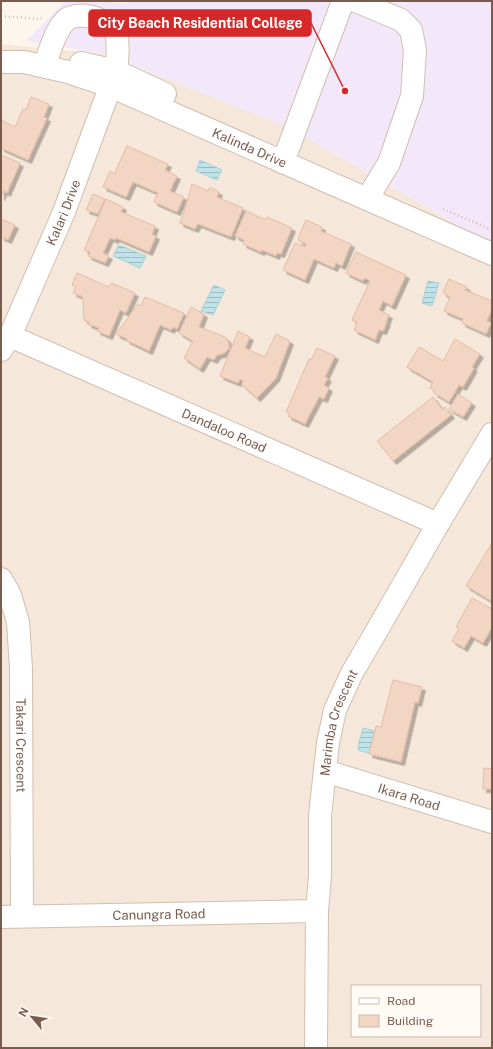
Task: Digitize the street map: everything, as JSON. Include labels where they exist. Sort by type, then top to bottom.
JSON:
[{"type":"street","points":[[285,156],[343,1]]},
{"type":"street","points":[[356,1],[401,20],[411,30],[415,50],[412,96],[389,163],[371,193]]},
{"type":"street","name":"Kalari Drive","points":[[6,343],[64,212],[113,78],[119,57],[116,31],[97,18],[78,16],[69,18],[64,22],[56,36],[48,55]]},
{"type":"street","name":"Kalinda Drive","points":[[1,51],[48,55],[113,78],[285,156],[371,193],[492,240]]},
{"type":"street","name":"Kalinda Drive","points":[[1,62],[24,62],[68,72],[113,78]]},
{"type":"street","name":"Kalinda Drive","points":[[371,193],[492,254]]},
{"type":"street","name":"Dandaloo Road","points":[[6,343],[438,524]]},
{"type":"street","name":"Marimba Crescent","points":[[316,1048],[317,911],[320,876],[320,814],[328,742],[335,710],[352,673],[492,434]]},
{"type":"street","name":"Takari Crescent","points":[[1,579],[10,595],[18,622],[21,668],[22,916]]},
{"type":"street","name":"Ikara Road","points":[[325,771],[492,822]]},
{"type":"street","name":"Canungra Road","points":[[1,916],[317,911]]},
{"type":"path","points":[[1,16],[38,19],[48,17]]},
{"type":"shaded area","points":[[65,1],[103,1],[125,4],[127,1],[492,1],[492,245],[292,129],[104,54],[26,41]]},
{"type":"shaded area","points":[[1,44],[104,54],[292,129],[492,245],[492,1048],[1,1048]]},
{"type":"water","points":[[200,160],[222,170],[217,180],[196,171]]},
{"type":"water","points":[[119,245],[146,256],[140,268],[113,256]]},
{"type":"water","points":[[428,281],[439,283],[432,306],[422,303]]},
{"type":"water","points":[[214,285],[225,290],[213,315],[201,311]]},
{"type":"water","points":[[363,728],[375,731],[369,753],[358,750]]},
{"type":"building","points":[[31,97],[49,104],[44,117],[47,118],[28,160],[1,148],[1,120],[15,127],[23,109],[26,110]]},
{"type":"building","points":[[127,146],[168,164],[165,170],[177,176],[170,191],[184,197],[177,212],[154,202],[158,193],[133,182],[126,197],[103,187],[110,171],[114,174]]},
{"type":"building","points":[[1,155],[20,163],[7,193],[4,191],[1,197]]},
{"type":"building","points":[[192,184],[208,191],[210,187],[219,192],[217,197],[243,208],[231,237],[198,224],[195,229],[180,223]]},
{"type":"building","points":[[93,194],[105,199],[98,214],[86,210]]},
{"type":"building","points":[[106,199],[123,207],[121,212],[155,226],[152,234],[156,236],[149,252],[116,238],[115,240],[110,238],[103,253],[109,256],[105,263],[88,256],[90,252],[84,250]]},
{"type":"building","points":[[246,211],[266,220],[267,217],[292,228],[281,254],[277,253],[276,256],[262,250],[261,252],[243,244],[244,240],[235,236]]},
{"type":"building","points":[[1,219],[15,225],[8,240],[1,237]]},
{"type":"building","points":[[306,220],[322,227],[321,231],[351,244],[342,266],[336,263],[334,268],[314,259],[305,280],[283,270],[295,243],[305,247],[306,244],[299,241],[298,238]]},
{"type":"building","points":[[356,252],[406,275],[392,306],[383,301],[379,310],[389,315],[383,331],[379,330],[375,340],[354,330],[357,322],[352,320],[370,281],[365,278],[363,281],[346,273]]},
{"type":"building","points":[[77,273],[109,287],[112,283],[135,293],[126,313],[120,310],[109,336],[97,331],[99,328],[88,324],[89,322],[84,320],[83,297],[73,293],[76,287],[72,285]]},
{"type":"building","points":[[449,279],[467,287],[465,290],[492,301],[492,309],[487,321],[491,323],[486,334],[462,323],[463,319],[444,311],[450,297],[443,293]]},
{"type":"building","points":[[145,297],[184,313],[177,329],[173,327],[171,330],[160,325],[149,351],[116,334],[138,304],[141,306]]},
{"type":"building","points":[[191,307],[204,314],[199,327],[223,336],[227,339],[229,344],[229,348],[226,352],[217,355],[214,360],[207,357],[200,369],[184,358],[193,341],[179,333]]},
{"type":"building","points":[[238,331],[250,337],[245,348],[265,357],[276,334],[290,341],[276,378],[257,398],[242,385],[243,381],[240,379],[238,383],[220,376]]},
{"type":"building","points":[[455,339],[480,354],[463,387],[459,385],[449,402],[434,393],[435,391],[430,388],[433,382],[407,367],[419,347],[443,361]]},
{"type":"building","points":[[317,348],[335,356],[325,377],[328,378],[324,385],[329,388],[324,399],[319,397],[305,424],[288,416],[290,413],[286,412],[309,359],[311,360]]},
{"type":"building","points":[[458,394],[472,403],[463,417],[449,409]]},
{"type":"building","points":[[433,397],[443,410],[445,407],[451,415],[393,461],[377,441]]},
{"type":"building","points":[[492,543],[492,599],[491,601],[466,586]]},
{"type":"building","points":[[472,598],[492,609],[492,627],[483,643],[471,636],[464,648],[452,641],[459,628],[456,627]]},
{"type":"building","points":[[393,680],[422,687],[418,703],[415,702],[401,762],[369,754],[376,726],[381,727]]},
{"type":"building","points":[[484,768],[492,769],[492,789],[483,789]]},
{"type":"place","name":"City Beach Residential College","points":[[345,91]]}]
